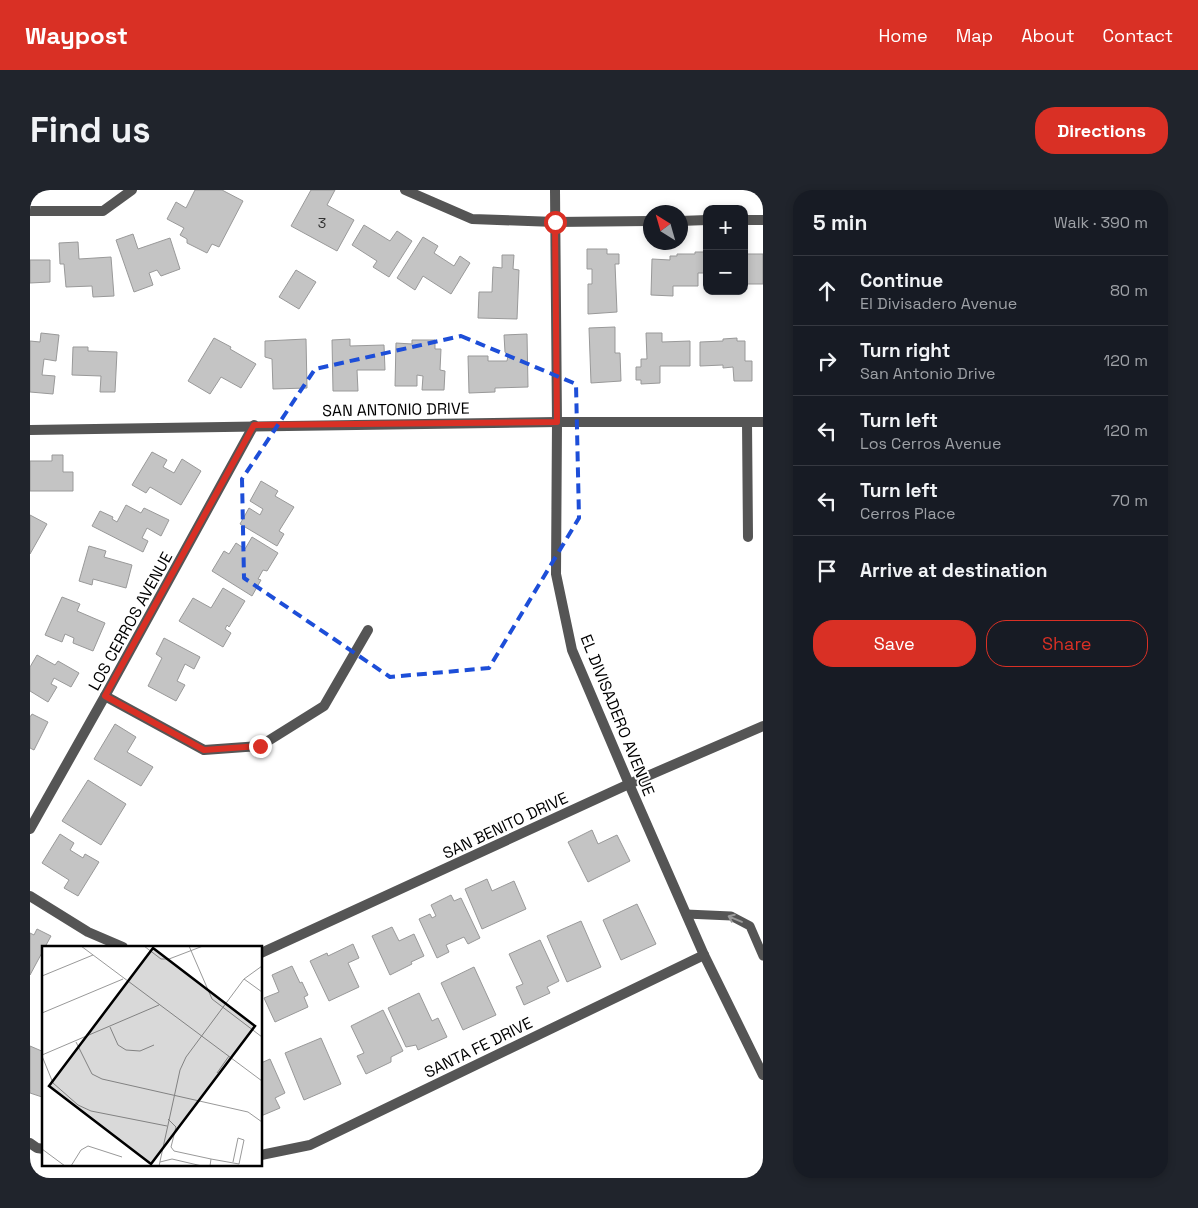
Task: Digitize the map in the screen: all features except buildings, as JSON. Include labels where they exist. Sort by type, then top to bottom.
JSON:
[{"type":"street","points":[[30,211],[103,211],[132,190]]},
{"type":"street","points":[[405,190],[472,220],[643,221]]},
{"type":"street","name":"EL DIVISADERO AVENUE","points":[[555,190],[556,574],[572,650],[704,955],[763,1075]]},
{"type":"street","points":[[688,221],[703,220]]},
{"type":"street","points":[[748,220],[763,220]]},
{"type":"street","points":[[747,422],[748,537]]},
{"type":"street","name":"SAN ANTONIO DRIVE","points":[[30,430],[254,425],[763,422]]},
{"type":"street","name":"LOS CERROS AVENUE","points":[[30,829],[254,425]]},
{"type":"street","points":[[105,696],[204,750],[260,746],[324,706],[368,630]]},
{"type":"street","name":"SAN BENITO DRIVE","points":[[262,952],[630,784],[763,726]]},
{"type":"street","points":[[30,896],[88,932],[121,946]]},
{"type":"street","name":"SANTA FE DRIVE","points":[[262,1155],[310,1144],[704,955]]},
{"type":"street","points":[[30,1143],[42,1149]]},
{"type":"lane","points":[[686,914],[731,916],[750,926],[763,956]]},
{"type":"highlighted area","points":[[461,336],[576,384],[579,518],[489,668],[390,677],[244,578],[242,479],[315,369]]},
{"type":"route","points":[[260,746],[204,750],[105,696],[254,425],[557,422],[555,222]]}]
